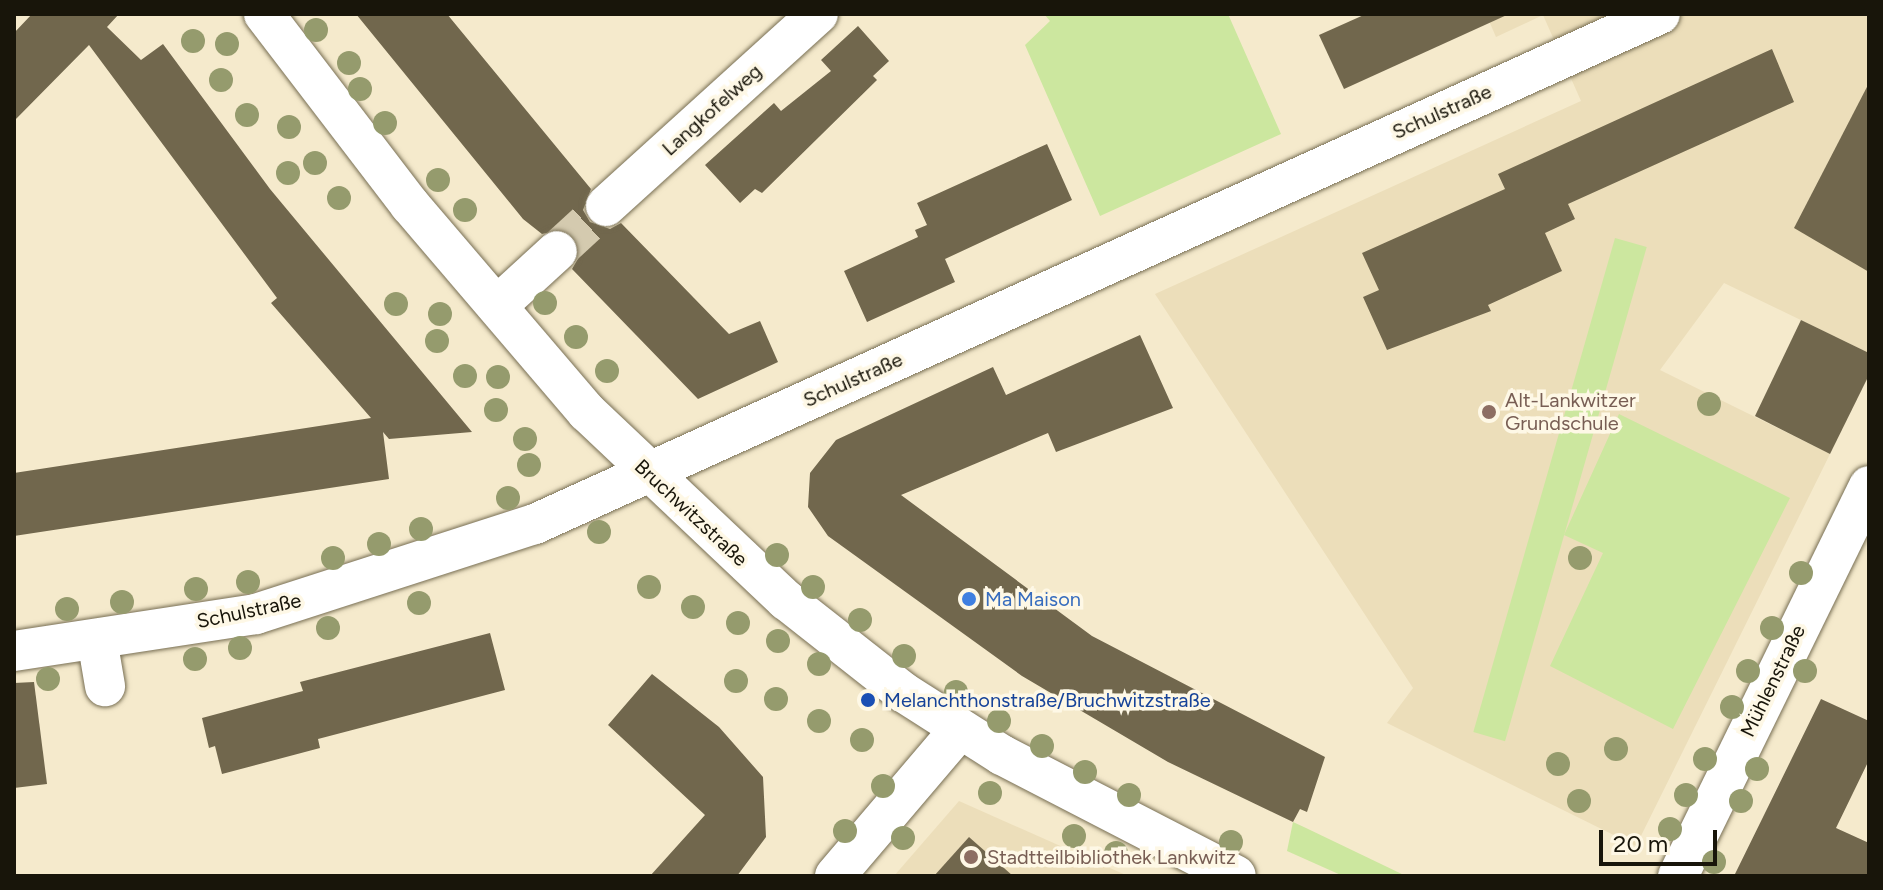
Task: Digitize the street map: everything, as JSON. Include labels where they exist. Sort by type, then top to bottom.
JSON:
[{"type":"street","name":"Bruchwitzstraße","points":[[264,14],[497,306],[650,474],[786,600],[960,729],[1124,824],[1236,876]]},
{"type":"street","name":"Langkofelweg","points":[[606,206],[818,14]]},
{"type":"street","name":"Schulstraße","points":[[14,651],[256,614],[389,575],[650,474],[1660,14]]},
{"type":"street","points":[[497,306],[557,251]]},
{"type":"street","name":"Mühlenstraße","points":[[1678,876],[1869,486]]},
{"type":"street","points":[[97,639],[105,686]]},
{"type":"street","points":[[835,876],[960,729]]},
{"type":"shaded area","name":"Alt-Lankwitzer Grundschule","points":[[1486,14],[1869,14],[1869,353],[1724,283],[1660,370],[1830,454],[1636,846],[1387,723],[1413,688],[1155,294],[1581,101],[1543,15],[1496,37]]},
{"type":"shaded area","points":[[959,801],[1128,876],[894,876]]},
{"type":"green space","points":[[1044,14],[1228,14],[1281,134],[1100,216],[1025,45],[1050,21]]},
{"type":"green space","points":[[1615,238],[1647,247],[1505,741],[1473,732]]},
{"type":"green space","points":[[1619,414],[1790,498],[1673,729],[1550,666],[1603,553],[1564,535]]},
{"type":"green space","points":[[1293,822],[1406,876],[1343,876],[1287,851]]},
{"type":"building","points":[[32,14],[119,14],[107,27],[141,60],[163,44],[270,189],[472,432],[389,439],[383,432],[389,479],[14,536],[14,473],[371,418],[271,303],[277,298],[89,45],[14,121],[14,33]]},
{"type":"building","points":[[356,14],[447,14],[591,189],[583,210],[590,222],[610,229],[621,223],[729,334],[760,321],[778,362],[698,399],[572,269],[579,257],[574,236],[563,229],[542,234],[523,219]]},
{"type":"building","points":[[1366,14],[1509,14],[1344,89],[1319,35]]},
{"type":"building","points":[[858,26],[889,61],[873,76],[877,80],[762,193],[755,189],[740,203],[705,165],[774,103],[781,111],[831,71],[821,60]]},
{"type":"building","points":[[1772,49],[1794,102],[1568,204],[1575,219],[1545,233],[1562,271],[1488,305],[1491,311],[1387,350],[1363,297],[1379,290],[1362,253],[1505,189],[1498,174]]},
{"type":"building","points":[[1869,83],[1869,272],[1794,228]]},
{"type":"building","points":[[1047,144],[1072,200],[945,259],[955,282],[867,322],[844,271],[918,237],[915,230],[927,225],[917,203]]},
{"type":"building","points":[[1801,320],[1869,353],[1869,375],[1830,454],[1755,416]]},
{"type":"building","points":[[1140,335],[1173,408],[1056,452],[1048,433],[901,495],[1092,636],[1325,757],[1307,812],[1300,809],[1293,822],[1168,762],[1022,676],[828,536],[808,507],[810,473],[836,440],[993,367],[1006,395]]},
{"type":"building","points":[[490,633],[505,690],[318,739],[320,748],[222,774],[215,746],[209,748],[202,718],[303,691],[300,682]]},
{"type":"building","points":[[652,674],[719,727],[763,777],[766,837],[737,876],[650,876],[705,815],[608,725]]},
{"type":"building","points":[[34,682],[47,784],[14,788],[14,683]]},
{"type":"building","points":[[1821,699],[1869,721],[1869,760],[1836,828],[1869,843],[1869,876],[1734,876]]},
{"type":"building","name":"Stadtteilbibliothek Lankwitz","points":[[969,837],[1013,876],[934,876]]},
{"type":"tunnel","points":[[557,251],[606,206]]},
{"type":"place","name":"Alt-Lankwitzer Grundschule","points":[[1489,412]]},
{"type":"place","name":"Ma Maison","points":[[969,599]]},
{"type":"place","name":"Melanchthonstraße/Bruchwitzstraße","points":[[868,700]]},
{"type":"place","name":"Stadtteilbibliothek Lankwitz","points":[[971,857]]}]
